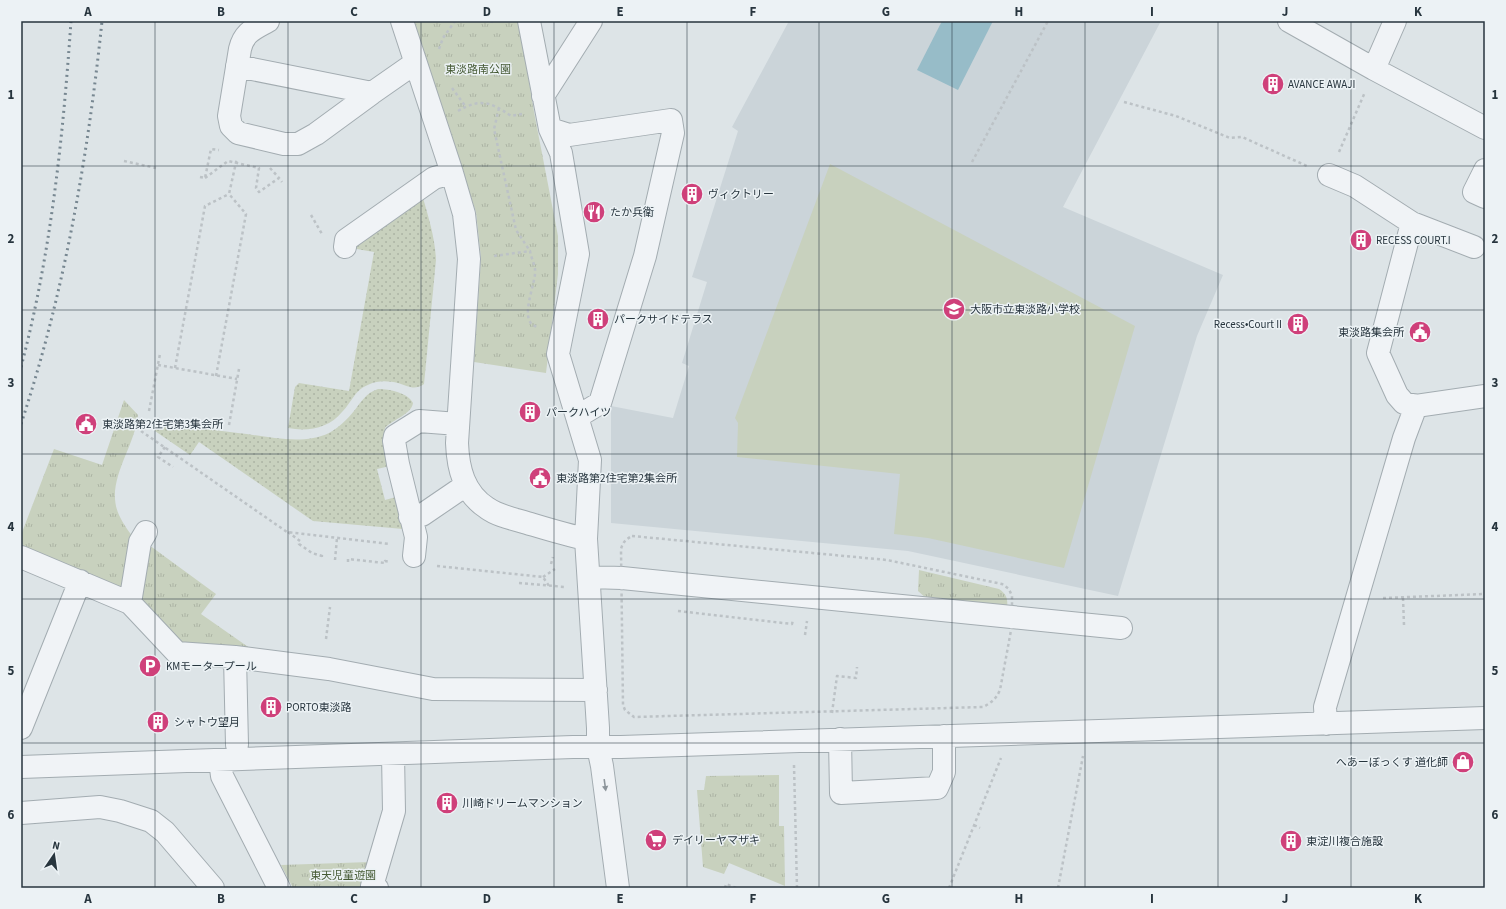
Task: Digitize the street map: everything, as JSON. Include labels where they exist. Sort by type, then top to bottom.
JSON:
[{"type":"street","points":[[268,21],[247,34],[242,40],[228,116],[231,126],[238,133],[284,144],[293,145],[303,142],[415,63]]},
{"type":"street","points":[[402,21],[464,214],[469,259],[458,424],[458,459],[461,476],[476,498],[486,508],[499,514],[560,534],[586,538]]},
{"type":"street","points":[[530,21],[550,130],[561,153],[578,254],[558,354],[590,460],[586,538],[596,690],[598,747],[602,766],[618,888]]},
{"type":"street","points":[[544,96],[592,21]]},
{"type":"street","points":[[1289,21],[1374,69],[1485,128]]},
{"type":"street","points":[[1374,69],[1395,21]]},
{"type":"street","points":[[237,66],[372,93]]},
{"type":"street","points":[[550,130],[569,135],[671,120],[673,133],[645,256],[600,403],[577,417]]},
{"type":"street","points":[[1485,170],[1474,192],[1485,197]]},
{"type":"street","points":[[345,247],[346,240],[415,191],[434,178],[452,173]]},
{"type":"street","points":[[1329,175],[1355,186],[1412,223],[1474,247]]},
{"type":"street","points":[[1412,223],[1378,353],[1397,395],[1404,404],[1416,406],[1485,396]]},
{"type":"street","points":[[1326,724],[1325,707],[1404,438],[1416,406]]},
{"type":"street","points":[[408,555],[416,537],[398,464],[394,441],[395,436],[419,421],[458,424]]},
{"type":"street","points":[[410,517],[422,515],[466,485]]},
{"type":"street","points":[[130,603],[140,542],[146,532]]},
{"type":"street","points":[[21,557],[130,603],[177,653],[235,657],[329,668],[432,689],[596,690]]},
{"type":"street","points":[[589,577],[622,578],[1121,628]]},
{"type":"street","points":[[21,728],[80,581]]},
{"type":"street","points":[[235,657],[236,745]]},
{"type":"street","points":[[21,767],[1485,718]]},
{"type":"street","points":[[840,739],[841,793],[937,788],[944,772],[944,736]]},
{"type":"street","points":[[378,888],[372,886],[394,811],[394,754]]},
{"type":"street","points":[[220,760],[222,776],[279,888]]},
{"type":"street","points":[[21,813],[100,807],[120,811],[151,821],[165,832],[213,888]]},
{"type":"path","points":[[438,54],[443,38],[455,21]]},
{"type":"path","points":[[490,21],[493,21]]},
{"type":"path","points":[[972,162],[1048,21]]},
{"type":"path","points":[[1124,102],[1176,116],[1230,138],[1242,137],[1329,175],[1374,69]]},
{"type":"path","points":[[449,84],[466,107],[476,103],[489,104],[500,108],[511,116],[534,112],[544,96]]},
{"type":"path","points":[[500,108],[494,129],[516,230],[530,251],[535,270],[527,310],[529,319],[535,327],[562,332]]},
{"type":"path","points":[[205,178],[211,149],[224,151]]},
{"type":"path","points":[[229,194],[238,154]]},
{"type":"path","points":[[124,161],[156,168]]},
{"type":"path","points":[[200,177],[205,178],[228,161],[259,168],[256,188],[259,192],[279,178]]},
{"type":"path","points":[[272,170],[282,182]]},
{"type":"path","points":[[175,368],[205,206],[229,194]]},
{"type":"path","points":[[216,376],[246,214],[229,194]]},
{"type":"path","points":[[311,216],[323,235]]},
{"type":"path","points":[[469,259],[530,251]]},
{"type":"path","points":[[149,411],[160,354]]},
{"type":"path","points":[[158,365],[237,379]]},
{"type":"path","points":[[229,425],[239,369]]},
{"type":"path","points":[[141,431],[300,541],[299,544],[312,553],[322,556],[321,558]]},
{"type":"path","points":[[165,447],[158,457],[173,468]]},
{"type":"path","points":[[287,532],[337,538],[408,555]]},
{"type":"path","points":[[638,536],[879,559],[1002,584],[1009,589],[1012,596],[1012,617],[1012,625],[1000,690],[991,703],[983,707],[641,718],[634,717],[625,710],[621,549],[622,544],[627,539],[638,536]]},
{"type":"path","points":[[335,560],[337,538]]},
{"type":"path","points":[[348,562],[348,559],[385,563],[385,561],[408,555]]},
{"type":"path","points":[[435,566],[543,577],[555,569]]},
{"type":"path","points":[[543,577],[549,586]]},
{"type":"path","points":[[519,583],[564,587]]},
{"type":"path","points":[[1377,598],[1485,594]]},
{"type":"path","points":[[1403,598],[1404,625]]},
{"type":"path","points":[[326,639],[330,607]]},
{"type":"path","points":[[832,713],[838,676],[856,678],[857,667]]},
{"type":"path","points":[[1058,888],[1084,750]]},
{"type":"path","points":[[949,888],[1003,752]]},
{"type":"path","points":[[793,759],[797,888]]},
{"type":"path","points":[[974,825],[980,828]]},
{"type":"path","points":[[725,888],[726,884],[736,888]]},
{"type":"shaded area","name":"大阪市立東淡路小学校","points":[[789,21],[1161,21],[1063,207],[1223,275],[1197,336],[1118,596],[908,551],[611,523],[611,406],[673,418],[689,366],[682,363],[707,282],[692,277],[738,131],[732,127]]},
{"type":"green space","name":"東淡路南公園","points":[[412,21],[519,21],[534,112],[558,236],[558,274],[546,373],[474,362],[481,258],[476,212],[443,118]]},
{"type":"green space","points":[[830,164],[1135,326],[1064,568],[928,538],[894,534],[900,474],[737,457],[738,423],[735,418]]},
{"type":"green space","points":[[423,198],[433,236],[436,260],[424,384],[414,388],[391,382],[380,381],[373,383],[360,389],[346,408],[331,422],[318,428],[288,428],[295,387],[299,383],[349,391],[374,252],[351,248]]},
{"type":"green space","points":[[378,389],[403,394],[413,403],[409,411],[385,428],[383,440],[390,466],[377,469],[385,500],[396,497],[403,529],[313,521],[199,442],[190,455],[152,429],[166,423],[272,438],[296,440],[319,437],[336,429],[348,418],[367,395]]},
{"type":"green space","points":[[124,400],[138,415],[136,427],[122,465],[115,490],[115,503],[119,515],[136,541],[149,545],[216,594],[201,614],[254,651],[179,643],[133,592],[24,549],[21,535],[54,449],[102,465]]},
{"type":"green space","points":[[919,570],[999,589],[1006,597],[1007,608],[927,599],[918,591]]},
{"type":"green space","points":[[779,775],[779,826],[784,826],[785,886],[729,863],[724,874],[703,867],[697,790],[704,790],[706,776]]},
{"type":"green space","name":"東天児童遊園","points":[[370,862],[362,888],[293,888],[281,865]]},
{"type":"water","points":[[942,21],[993,21],[958,90],[917,70]]},
{"type":"railway","points":[[21,367],[48,238],[60,152],[71,21]]},
{"type":"railway","points":[[21,424],[50,325],[62,275],[82,174],[102,21]]},
{"type":"place","name":"AVANCE AWAJI","points":[[1273,84]]},
{"type":"place","name":"ヴィクトリー","points":[[692,194]]},
{"type":"place","name":"たか兵衛","points":[[594,212]]},
{"type":"place","name":"RECESS COURT.I","points":[[1361,240]]},
{"type":"place","name":"大阪市立東淡路小学校","points":[[954,309]]},
{"type":"place","name":"パークサイドテラス","points":[[598,319]]},
{"type":"place","name":"Recess•Court II","points":[[1298,324]]},
{"type":"place","name":"東淡路集会所","points":[[1420,332]]},
{"type":"place","name":"パークハイツ","points":[[530,412]]},
{"type":"place","name":"東淡路第2住宅第3集会所","points":[[86,424]]},
{"type":"place","name":"東淡路第2住宅第2集会所","points":[[540,478]]},
{"type":"place","name":"KMモータープール","points":[[150,666]]},
{"type":"place","name":"PORTO東淡路","points":[[271,707]]},
{"type":"place","name":"シャトウ望月","points":[[158,722]]},
{"type":"place","name":"へあーぼっくす 道化師","points":[[1463,762]]},
{"type":"place","name":"川崎ドリームマンション","points":[[447,803]]},
{"type":"place","name":"デイリーヤマザキ","points":[[656,840]]},
{"type":"place","name":"東淀川複合施設","points":[[1291,841]]}]
